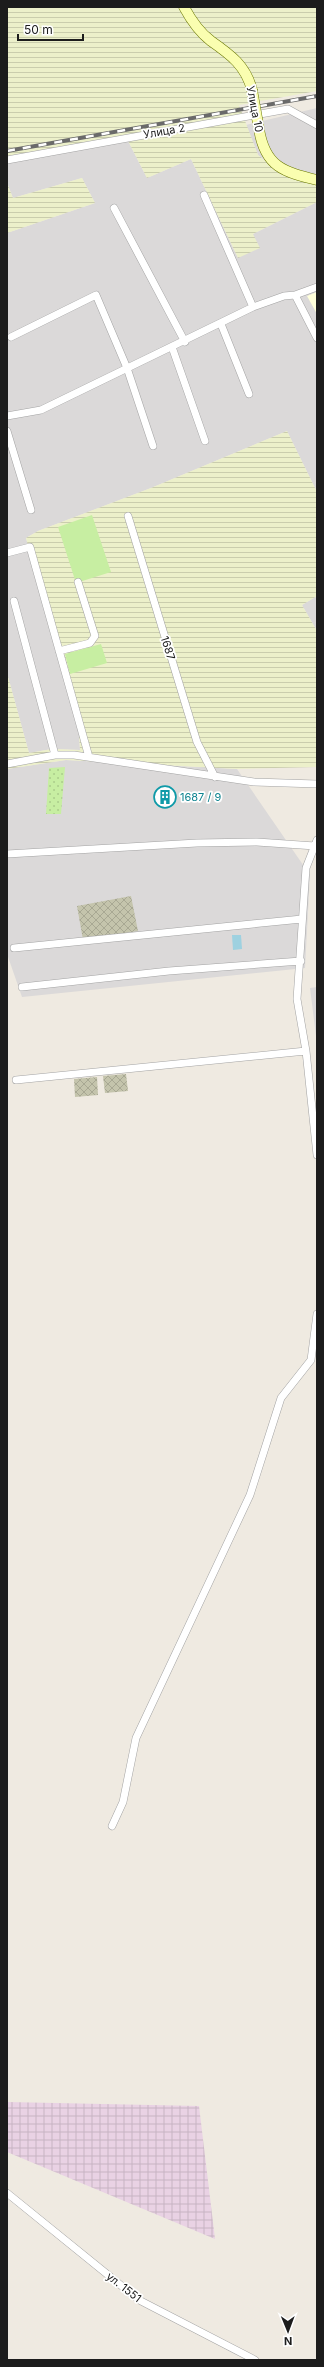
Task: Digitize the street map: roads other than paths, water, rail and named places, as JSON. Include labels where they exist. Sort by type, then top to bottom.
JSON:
[{"type":"street","name":"Улица 10","points":[[184,7],[202,32],[236,59],[245,70],[252,90],[264,151],[280,169],[317,180]]},
{"type":"street","name":"Улица 2","points":[[7,160],[288,109],[317,124]]},
{"type":"street","points":[[204,195],[254,307]]},
{"type":"street","points":[[114,208],[185,342]]},
{"type":"street","points":[[7,416],[41,410],[127,368],[185,342],[254,307],[284,296],[295,295],[317,287]]},
{"type":"street","points":[[11,337],[96,295],[127,368],[153,446]]},
{"type":"street","points":[[295,295],[317,338]]},
{"type":"street","points":[[221,324],[249,394]]},
{"type":"street","points":[[172,347],[205,441]]},
{"type":"street","points":[[7,432],[32,510]]},
{"type":"street","name":"1687","points":[[128,516],[197,742],[215,777]]},
{"type":"street","points":[[7,553],[30,547],[89,757]]},
{"type":"street","points":[[59,651],[90,643],[95,636],[78,582]]},
{"type":"street","points":[[14,601],[55,755]]},
{"type":"street","points":[[7,764],[55,755],[89,757],[254,782],[317,784]]},
{"type":"street","points":[[7,854],[204,843],[316,843],[306,868],[302,919],[301,961],[297,999],[306,1051],[317,1155]]},
{"type":"street","points":[[14,948],[302,919]]},
{"type":"street","points":[[22,986],[169,971],[301,961]]},
{"type":"street","points":[[16,1080],[306,1051]]},
{"type":"street","points":[[112,1826],[122,1802],[136,1738],[250,1495],[281,1398],[314,1360],[317,1314]]},
{"type":"street","name":"ул. 1551","points":[[7,2193],[139,2300],[255,2360]]},
{"type":"water","points":[[232,935],[241,935],[242,949],[233,950]]},
{"type":"railway","points":[[7,151],[317,96]]},
{"type":"place","name":"1687 / 9","points":[[165,797]]}]
